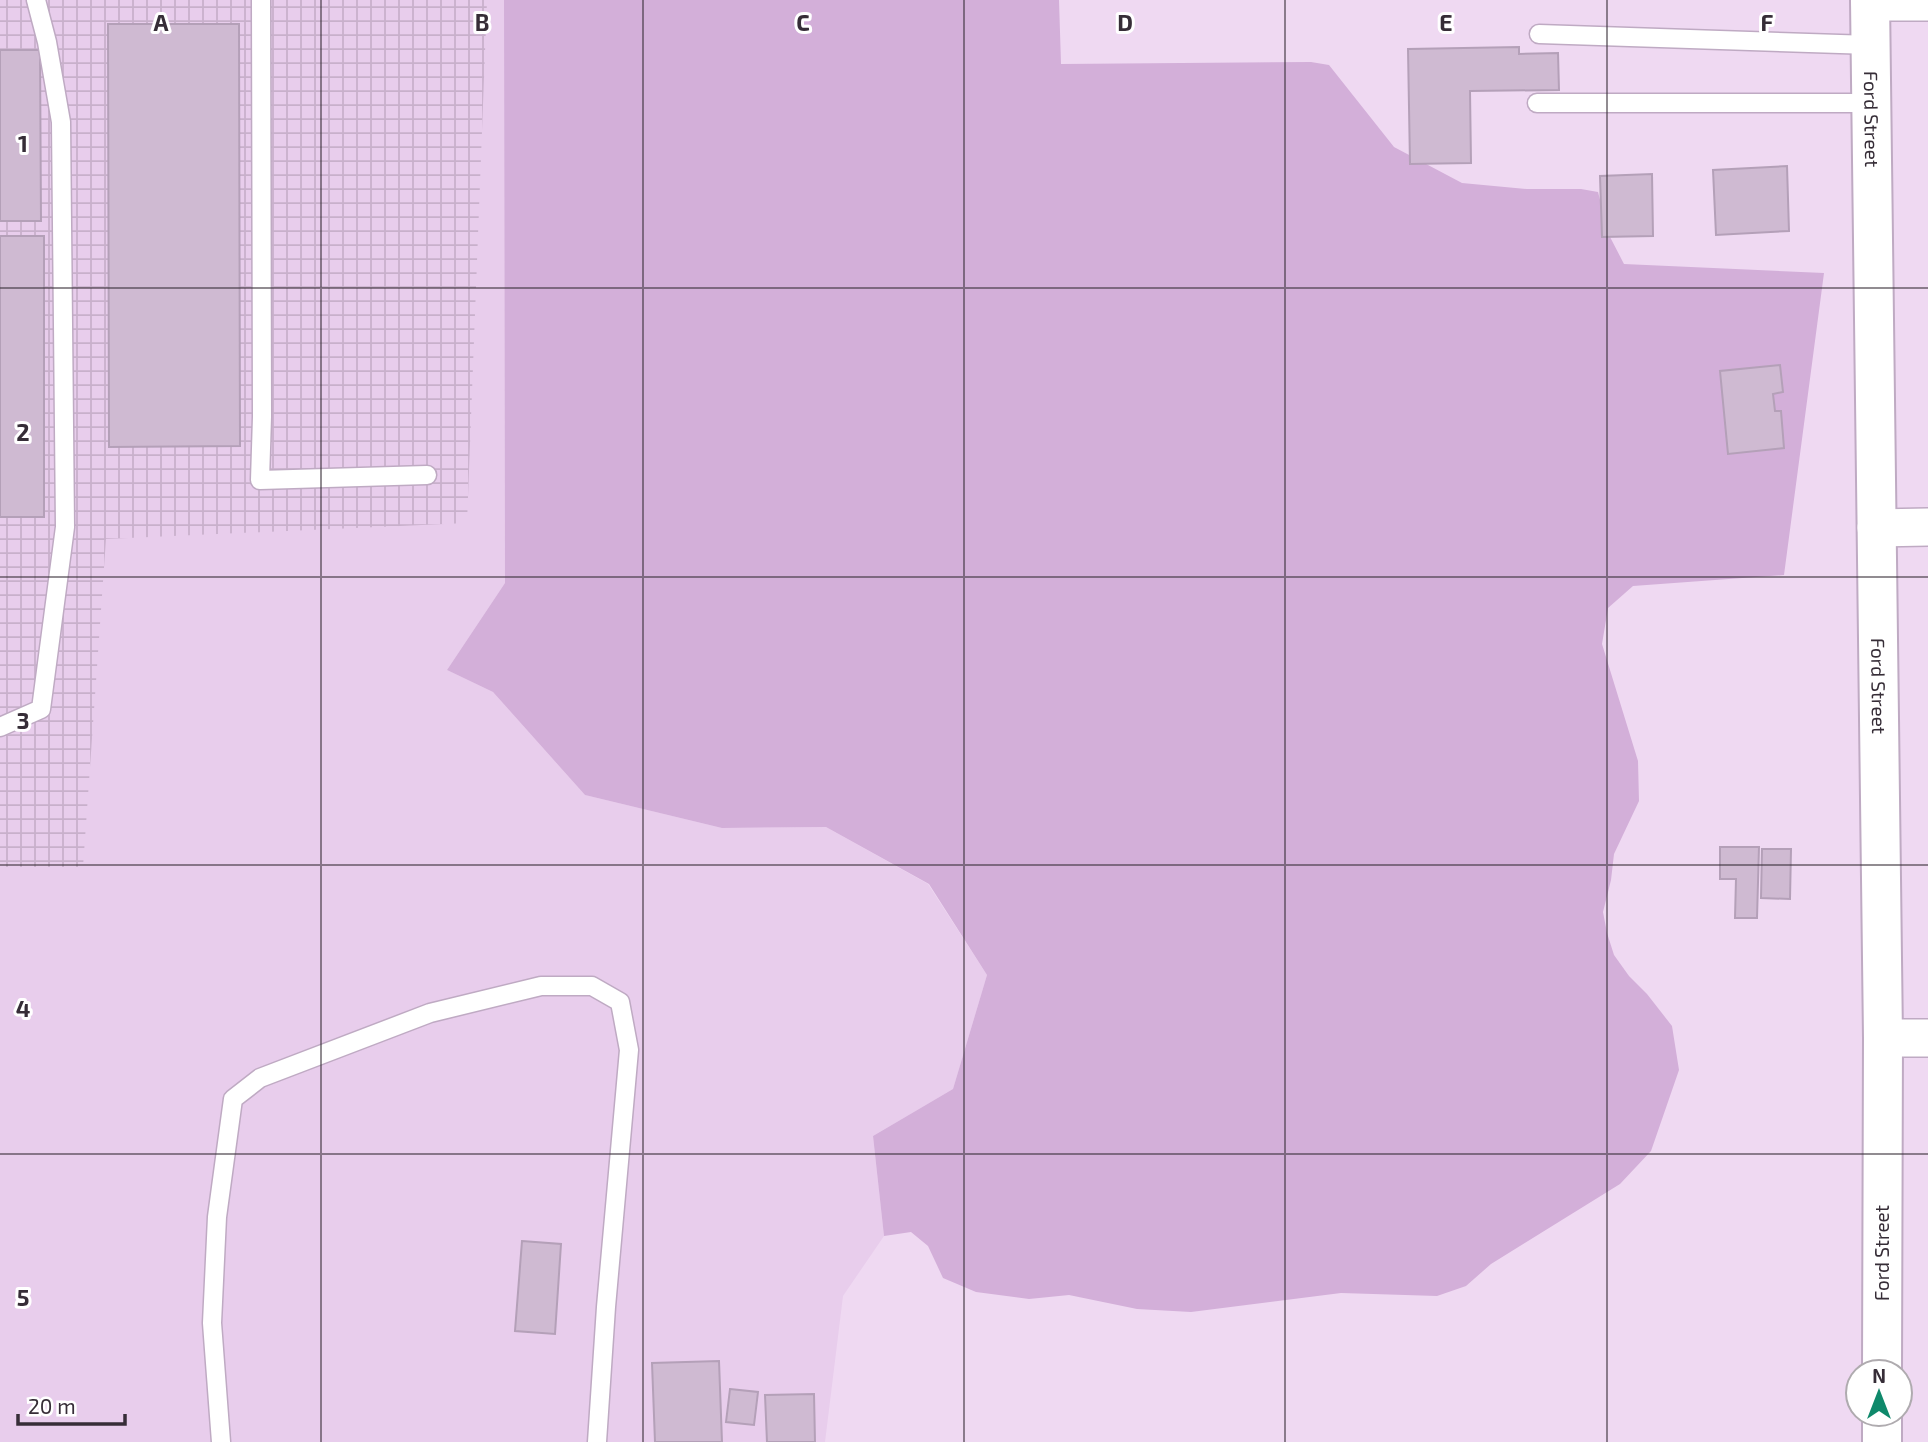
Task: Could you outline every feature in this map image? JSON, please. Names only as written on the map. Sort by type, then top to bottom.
[{"type":"street","points":[[1870,1],[1928,2]]},
{"type":"street","name":"Ford Street","points":[[1870,1],[1883,1038],[1882,1358]]},
{"type":"street","points":[[1876,528],[1928,527]]},
{"type":"street","points":[[1883,1038],[1928,1038]]},
{"type":"lane","points":[[0,727],[41,709],[65,527],[61,122],[37,0]]},
{"type":"lane","points":[[261,0],[260,480],[427,475]]},
{"type":"lane","points":[[1539,34],[1871,45]]},
{"type":"lane","points":[[1537,103],[1871,103]]},
{"type":"lane","points":[[221,1442],[212,1323],[217,1217],[233,1100],[260,1078],[430,1013],[541,986],[592,986],[620,1002],[629,1050],[597,1442]]},
{"type":"shaded area","points":[[0,0],[504,0],[505,583],[447,670],[493,692],[585,795],[722,828],[826,827],[928,884],[987,975],[953,1089],[873,1136],[884,1236],[843,1296],[825,1442],[0,1442]]},
{"type":"shaded area","points":[[0,0],[487,0],[467,523],[106,539],[83,867],[0,867]]},
{"type":"shaded area","points":[[504,0],[1059,0],[1061,64],[1311,62],[1329,65],[1394,147],[1462,183],[1598,192],[1609,235],[1624,264],[1824,273],[1784,575],[1633,586],[1608,608],[1602,644],[1638,761],[1639,801],[1614,854],[1603,912],[1614,955],[1672,1026],[1679,1070],[1651,1151],[1620,1184],[1491,1264],[1466,1286],[1437,1296],[1341,1293],[1191,1312],[1137,1309],[1069,1295],[1029,1299],[976,1292],[943,1278],[928,1246],[911,1232],[884,1236],[873,1136],[953,1089],[987,975],[929,884],[826,827],[722,828],[585,795],[493,692],[447,670],[505,583]]},
{"type":"building","points":[[108,24],[239,24],[240,446],[109,447]]},
{"type":"building","points":[[1519,47],[1519,54],[1558,53],[1559,90],[1470,91],[1471,163],[1410,164],[1408,49]]},
{"type":"building","points":[[0,50],[40,50],[41,221],[0,221]]},
{"type":"building","points":[[1787,166],[1789,231],[1716,235],[1713,170]]},
{"type":"building","points":[[1652,174],[1653,236],[1602,237],[1600,176]]},
{"type":"building","points":[[0,236],[44,236],[44,517],[0,517]]},
{"type":"building","points":[[1780,365],[1783,392],[1773,394],[1775,411],[1781,411],[1784,448],[1728,454],[1720,371]]},
{"type":"building","points":[[1720,847],[1759,847],[1757,918],[1735,918],[1736,879],[1720,879]]},
{"type":"building","points":[[1762,849],[1791,849],[1790,899],[1761,898]]},
{"type":"building","points":[[522,1241],[561,1244],[555,1334],[515,1331]]},
{"type":"building","points":[[719,1361],[722,1442],[655,1442],[652,1363]]},
{"type":"building","points":[[730,1389],[758,1392],[754,1425],[726,1422]]},
{"type":"building","points":[[814,1394],[815,1442],[767,1442],[765,1395]]}]
